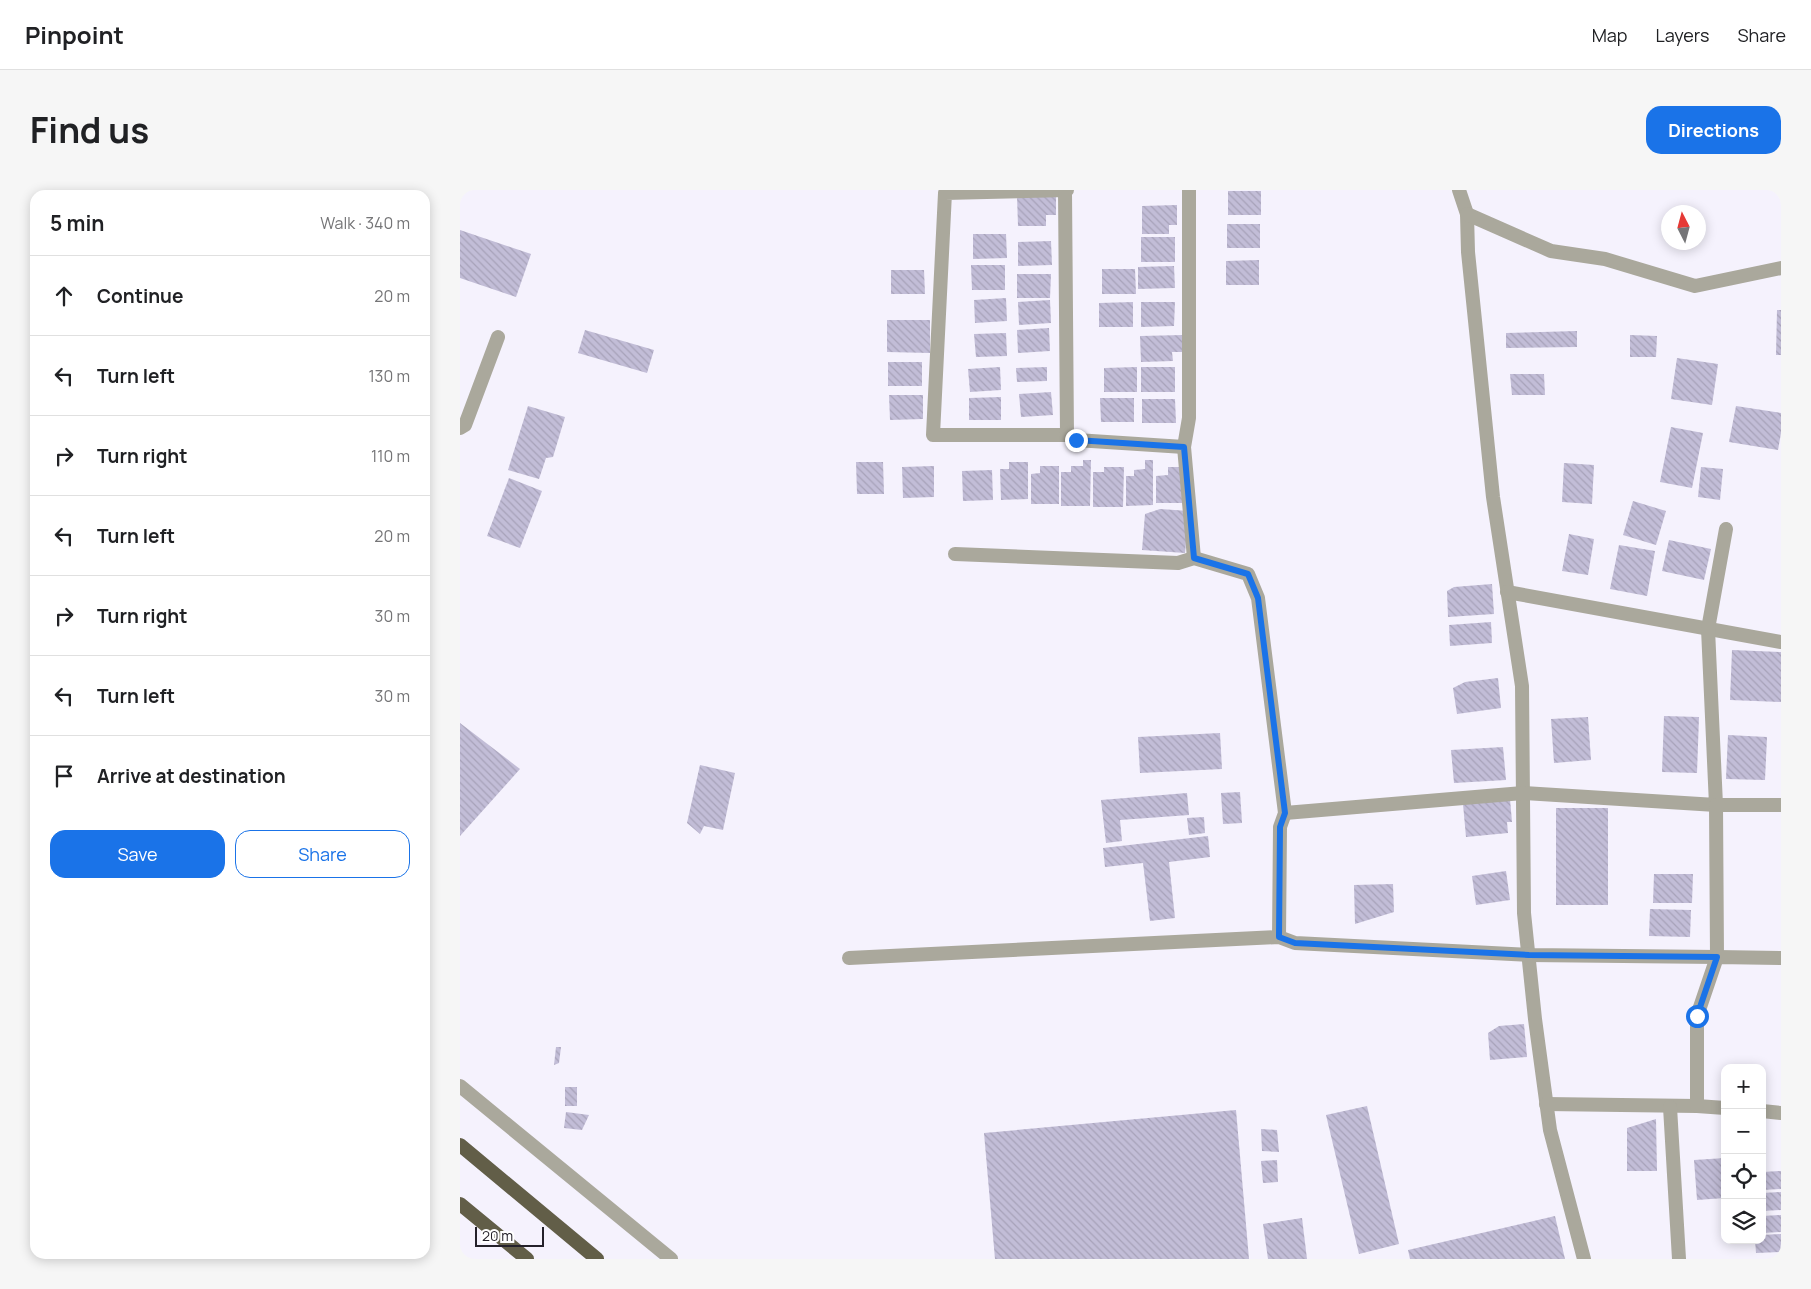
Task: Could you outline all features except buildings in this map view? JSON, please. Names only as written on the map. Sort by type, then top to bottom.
[{"type":"highway","points":[[460,1145],[597,1259]]},
{"type":"highway","points":[[460,1204],[527,1259]]},
{"type":"street","points":[[1067,436],[1066,190],[945,193],[933,435],[1067,436],[1076,440],[1184,447]]},
{"type":"street","points":[[1189,190],[1189,418],[1184,447],[1194,558]]},
{"type":"street","points":[[1459,190],[1467,214],[1468,252],[1493,497],[1522,686],[1524,913],[1546,1104],[1550,1130],[1584,1259]]},
{"type":"street","points":[[1467,214],[1551,251],[1605,259],[1695,286],[1781,268]]},
{"type":"street","points":[[460,428],[465,425],[498,337]]},
{"type":"street","points":[[1697,1106],[1697,1016],[1717,957],[1716,805],[1708,629],[1726,529]]},
{"type":"street","points":[[955,554],[1178,563],[1194,558],[1248,574],[1258,598],[1285,813],[1280,827],[1279,937]]},
{"type":"street","points":[[1507,592],[1781,642]]},
{"type":"street","points":[[1285,813],[1523,793],[1716,805],[1781,805]]},
{"type":"street","points":[[849,958],[1279,937],[1295,943],[1529,955],[1781,958]]},
{"type":"street","points":[[460,1086],[671,1259]]},
{"type":"street","points":[[1546,1104],[1721,1108]]},
{"type":"street","points":[[1670,1107],[1679,1259]]},
{"type":"street","points":[[1766,1111],[1781,1113]]},
{"type":"route","points":[[1076,440],[1184,447],[1194,558],[1248,574],[1258,598],[1285,813],[1280,827],[1279,937],[1295,943],[1529,955],[1717,957],[1697,1016]]}]
